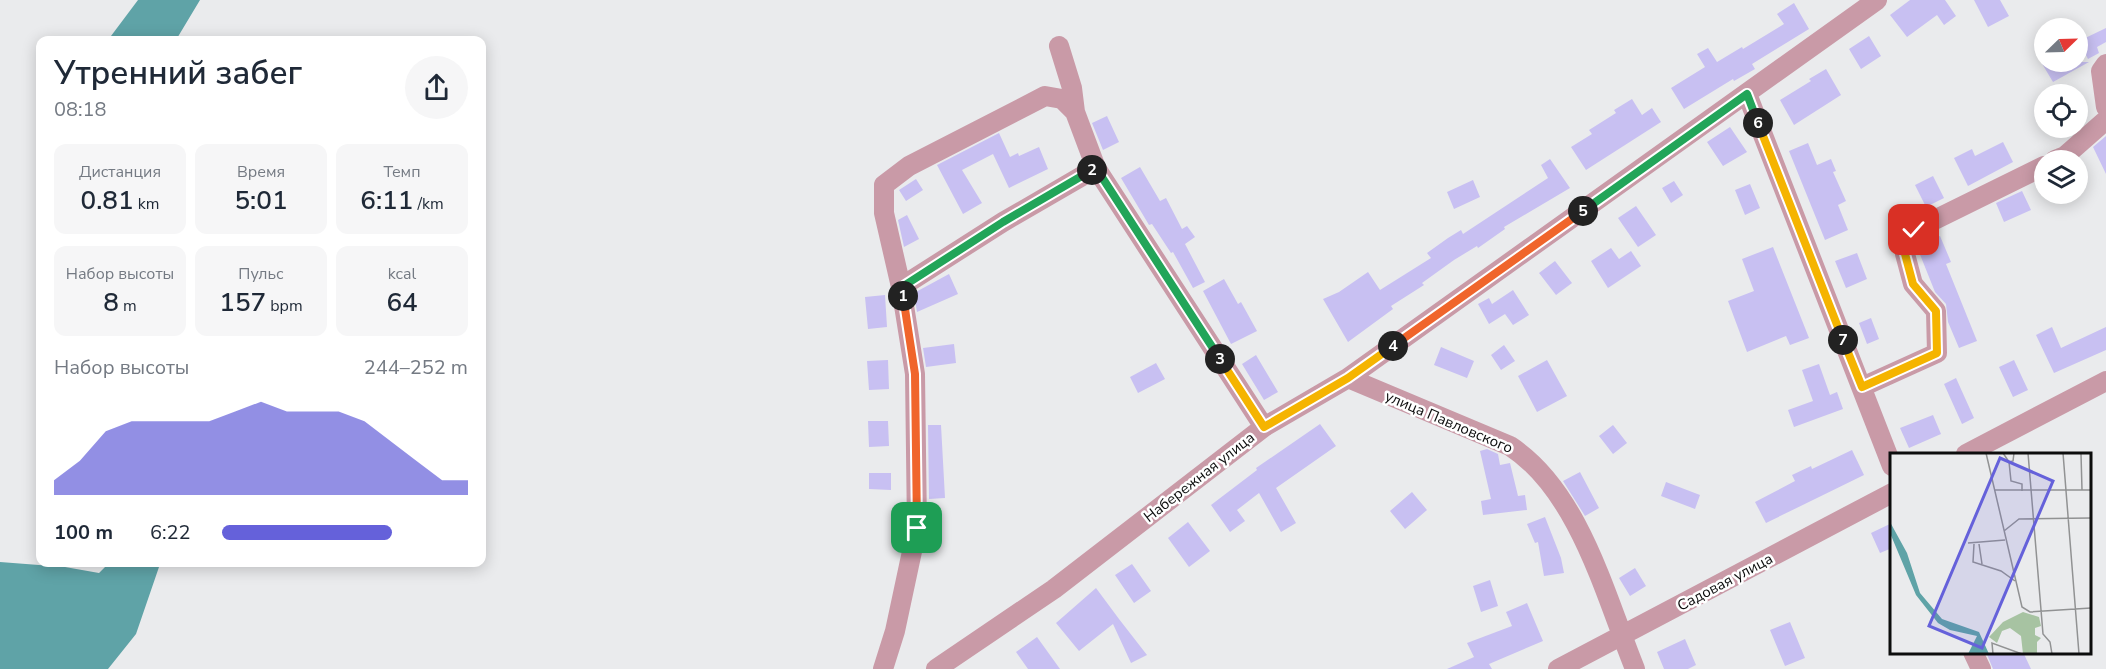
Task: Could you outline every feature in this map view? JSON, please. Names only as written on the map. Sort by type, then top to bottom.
[{"type":"street","name":"Набережная улица","points":[[936,669],[1054,589],[1264,427],[1348,378],[1877,0]]},
{"type":"street","points":[[1059,46],[1072,88],[1076,112],[1096,168],[1264,427]]},
{"type":"street","points":[[2106,64],[2101,71],[2106,107]]},
{"type":"street","points":[[1747,94],[1890,461]]},
{"type":"street","points":[[883,669],[895,631],[917,528],[915,374],[902,287],[884,213],[884,184],[909,165],[1045,96],[1062,99],[1076,112]]},
{"type":"street","points":[[2072,150],[2106,120]]},
{"type":"street","points":[[902,287],[1003,222],[1096,168]]},
{"type":"street","points":[[1862,387],[1937,353],[1936,311],[1913,284],[1905,254],[1914,230],[2034,171]]},
{"type":"street","name":"улица Павловского","points":[[1348,378],[1510,446],[1528,458],[1547,477],[1588,550],[1635,669]]},
{"type":"street","points":[[1968,453],[2106,381]]},
{"type":"street","name":"Садовая улица","points":[[1558,669],[1890,494]]},
{"type":"street","points":[[1974,654],[1981,669]]},
{"type":"water","points":[[138,0],[200,0],[178,36],[111,36]]},
{"type":"water","points":[[0,562],[36,565],[36,567],[65,567],[99,573],[105,567],[159,567],[136,634],[108,669],[0,669]]},
{"type":"building","points":[[1910,0],[1945,0],[1956,16],[1944,25],[1937,15],[1907,37],[1890,15]]},
{"type":"building","points":[[1974,0],[2000,0],[2009,16],[1988,27]]},
{"type":"building","points":[[1794,3],[1809,29],[1752,64],[1755,69],[1734,81],[1733,79],[1684,109],[1671,88],[1705,67],[1697,54],[1708,48],[1717,62],[1742,47],[1743,49],[1784,24],[1777,14]]},
{"type":"building","points":[[2106,28],[2106,42],[2097,47],[2099,53],[2088,59],[2088,37]]},
{"type":"building","points":[[1869,36],[1881,56],[1861,69],[1849,49]]},
{"type":"building","points":[[1826,69],[1841,95],[1794,125],[1780,100]]},
{"type":"building","points":[[2047,72],[2071,72],[2053,82]]},
{"type":"building","points":[[1632,99],[1642,115],[1652,108],[1661,122],[1586,170],[1571,147],[1592,134],[1589,130],[1616,113],[1614,110]]},
{"type":"building","points":[[1107,116],[1119,142],[1103,150],[1092,123]]},
{"type":"building","points":[[1730,127],[1747,152],[1723,166],[1707,142]]},
{"type":"building","points":[[999,133],[1010,157],[1018,153],[1019,156],[1039,147],[1048,169],[1009,188],[993,154],[962,170],[982,203],[963,214],[937,165]]},
{"type":"building","points":[[2106,136],[2106,174],[2093,147]]},
{"type":"building","points":[[2003,142],[2013,162],[1968,186],[1954,158],[1972,149],[1975,156]]},
{"type":"building","points":[[1808,143],[1817,165],[1831,159],[1836,171],[1833,172],[1846,201],[1838,205],[1848,230],[1825,240],[1789,151]]},
{"type":"building","points":[[1550,159],[1570,188],[1504,227],[1505,229],[1478,248],[1477,246],[1454,260],[1422,283],[1424,285],[1391,306],[1393,309],[1348,342],[1323,299],[1339,292],[1368,272],[1380,290],[1431,258],[1427,253],[1448,238],[1461,230],[1463,234],[1548,178],[1541,165]]},
{"type":"building","points":[[1140,167],[1160,201],[1166,198],[1182,229],[1187,226],[1195,237],[1185,244],[1205,282],[1193,288],[1173,252],[1171,253],[1152,224],[1149,225],[1121,178]]},
{"type":"building","points":[[1933,176],[1944,198],[1926,207],[1915,185]]},
{"type":"building","points":[[916,179],[923,190],[906,201],[899,190]]},
{"type":"building","points":[[1473,180],[1480,197],[1454,209],[1447,192]]},
{"type":"building","points":[[1674,181],[1683,195],[1671,203],[1662,188]]},
{"type":"building","points":[[1750,184],[1760,208],[1745,215],[1735,190]]},
{"type":"building","points":[[2022,191],[2031,210],[2004,222],[1996,203]]},
{"type":"building","points":[[1636,206],[1656,235],[1638,247],[1618,218]]},
{"type":"building","points":[[907,215],[919,239],[904,247],[898,220]]},
{"type":"building","points":[[1940,236],[1951,262],[1946,264],[1977,341],[1959,348],[1948,322],[1946,304],[1935,292],[1919,252],[1921,244]]},
{"type":"building","points":[[1773,247],[1809,338],[1790,345],[1786,336],[1747,352],[1728,301],[1754,291],[1742,259]]},
{"type":"building","points":[[1611,248],[1619,259],[1631,251],[1641,266],[1608,288],[1591,261]]},
{"type":"building","points":[[1857,253],[1867,279],[1846,288],[1835,261]]},
{"type":"building","points":[[1555,261],[1572,283],[1556,295],[1539,273]]},
{"type":"building","points":[[949,274],[958,294],[917,312],[914,293]]},
{"type":"building","points":[[1224,279],[1238,304],[1241,302],[1257,331],[1231,344],[1203,291]]},
{"type":"building","points":[[1513,290],[1529,315],[1513,325],[1505,314],[1489,324],[1478,304],[1489,298],[1492,304]]},
{"type":"building","points":[[885,295],[887,327],[868,329],[865,297]]},
{"type":"building","points":[[1871,318],[1879,339],[1867,344],[1859,323]]},
{"type":"building","points":[[2052,327],[2061,348],[2106,327],[2106,350],[2054,373],[2036,335]]},
{"type":"building","points":[[954,344],[956,363],[926,367],[923,348]]},
{"type":"building","points":[[1504,345],[1515,361],[1501,370],[1491,355]]},
{"type":"building","points":[[1441,347],[1474,361],[1467,378],[1434,365]]},
{"type":"building","points":[[1256,355],[1278,392],[1264,400],[1242,364]]},
{"type":"building","points":[[888,360],[889,389],[869,390],[867,361]]},
{"type":"building","points":[[1547,360],[1567,396],[1537,412],[1518,376]]},
{"type":"building","points":[[2014,360],[2028,390],[2013,397],[1999,367]]},
{"type":"building","points":[[1156,363],[1165,379],[1138,393],[1130,377]]},
{"type":"building","points":[[1819,364],[1830,395],[1837,392],[1843,409],[1794,427],[1788,410],[1813,401],[1802,370]]},
{"type":"building","points":[[1956,378],[1974,418],[1962,424],[1944,384]]},
{"type":"building","points":[[1933,415],[1941,434],[1909,448],[1900,428]]},
{"type":"building","points":[[868,421],[888,421],[889,446],[869,447]]},
{"type":"building","points":[[1320,424],[1336,446],[1276,488],[1296,523],[1281,532],[1259,493],[1237,510],[1245,521],[1230,532],[1211,505],[1257,470],[1256,468]]},
{"type":"building","points":[[928,425],[941,425],[945,498],[929,499]]},
{"type":"building","points":[[1613,425],[1627,443],[1613,454],[1599,436]]},
{"type":"building","points":[[1487,449],[1498,454],[1500,465],[1510,463],[1518,496],[1525,495],[1527,510],[1483,515],[1481,501],[1491,499],[1480,451]]},
{"type":"building","points":[[1852,450],[1864,475],[1766,523],[1755,502],[1795,481],[1792,475],[1811,466],[1812,469]]},
{"type":"building","points":[[1580,472],[1599,508],[1585,516],[1563,481]]},
{"type":"building","points":[[869,473],[891,473],[891,490],[869,489]]},
{"type":"building","points":[[1666,482],[1700,495],[1695,509],[1661,496]]},
{"type":"building","points":[[1412,492],[1427,510],[1405,529],[1390,511]]},
{"type":"building","points":[[1545,517],[1561,558],[1564,573],[1544,576],[1538,542],[1535,543],[1527,524]]},
{"type":"building","points":[[1188,522],[1210,551],[1189,567],[1168,538]]},
{"type":"building","points":[[1890,524],[1890,549],[1880,553],[1871,533]]},
{"type":"building","points":[[1132,564],[1151,591],[1134,603],[1115,575]]},
{"type":"building","points":[[1635,568],[1646,586],[1630,596],[1619,578]]},
{"type":"building","points":[[1490,580],[1498,606],[1481,612],[1473,586]]},
{"type":"building","points":[[1096,588],[1147,655],[1131,663],[1113,624],[1079,651],[1056,623]]},
{"type":"building","points":[[1527,603],[1543,641],[1489,664],[1492,669],[1447,669],[1474,657],[1467,643],[1512,626],[1506,612]]},
{"type":"building","points":[[1790,622],[1805,658],[1785,666],[1770,630]]},
{"type":"building","points":[[1037,637],[1060,669],[1028,669],[1016,652]]},
{"type":"building","points":[[1685,639],[1696,665],[1688,669],[1664,669],[1657,652]]},
{"type":"building","points":[[1987,654],[2024,654],[2031,669],[1993,669]]},
{"type":"route","points":[[917,528],[915,374],[902,287],[1003,222],[1096,168],[1264,427],[1348,378],[1747,94],[1862,387],[1937,353],[1936,311],[1913,284],[1905,254],[1914,230]]}]
